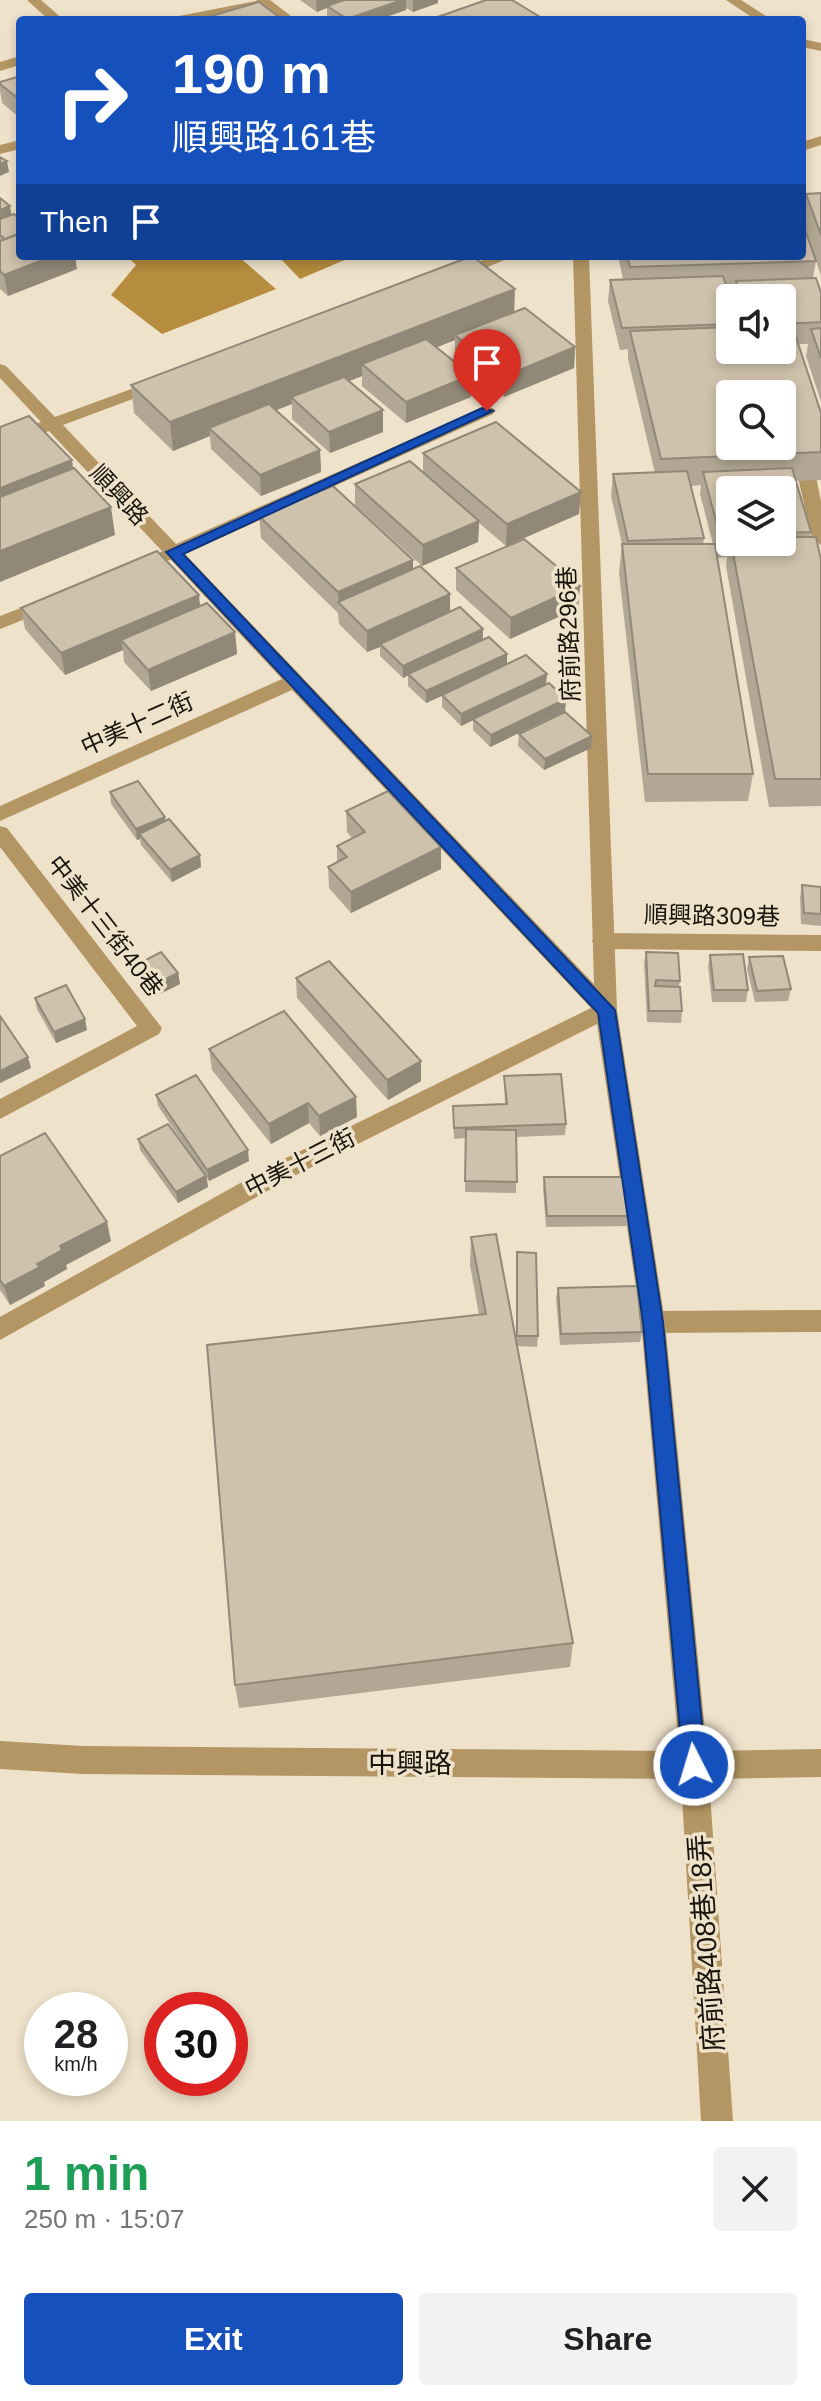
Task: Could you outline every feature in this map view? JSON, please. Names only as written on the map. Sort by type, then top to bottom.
[{"type":"street","points":[[33,0],[52,16]]},
{"type":"street","points":[[732,0],[758,16]]},
{"type":"street","points":[[198,16],[264,2],[283,16]]},
{"type":"street","points":[[447,278],[495,260]]},
{"type":"street","name":"府前路296巷","points":[[581,260],[606,1010]]},
{"type":"street","name":"順興路","points":[[0,369],[606,1010]]},
{"type":"street","points":[[0,443],[169,380]]},
{"type":"street","points":[[145,564],[487,411]]},
{"type":"street","points":[[807,477],[821,539]]},
{"type":"street","points":[[0,623],[58,599]]},
{"type":"street","name":"中美十二街","points":[[0,814],[295,681]]},
{"type":"street","name":"中美十三街40巷","points":[[0,833],[151,1028],[0,1110]]},
{"type":"street","name":"順興路309巷","points":[[602,941],[821,943]]},
{"type":"street","points":[[606,1010],[653,1322],[694,1765]]},
{"type":"street","name":"中美十三街","points":[[0,1329],[288,1168],[606,1010]]},
{"type":"street","points":[[653,1322],[821,1321]]},
{"type":"street","name":"中興路","points":[[0,1755],[83,1760],[694,1765],[821,1763]]},
{"type":"street","name":"府前路408巷18弄","points":[[694,1765],[717,2121]]},
{"type":"shaded area","points":[[131,260],[243,260],[276,289],[162,334],[111,295],[136,265]]},
{"type":"shaded area","points":[[282,260],[345,260],[300,279]]},
{"type":"building","points":[[344,0],[402,0],[356,16],[342,16],[327,6]]},
{"type":"building","points":[[486,0],[512,0],[538,16],[440,16]]},
{"type":"building","points":[[259,2],[278,16],[211,16]]},
{"type":"building","points":[[16,77],[16,97],[0,84]]},
{"type":"building","points":[[821,193],[821,235],[806,194]]},
{"type":"building","points":[[0,198],[10,206],[0,210]]},
{"type":"building","points":[[16,216],[16,235],[5,239],[0,235],[0,219]]},
{"type":"building","points":[[806,232],[816,261],[630,267],[628,260],[806,260]]},
{"type":"building","points":[[16,235],[16,260],[43,260],[4,275],[0,271],[0,241]]},
{"type":"building","points":[[461,260],[477,260],[515,289],[170,422],[131,385]]},
{"type":"building","points":[[723,276],[725,284],[716,284],[716,325],[622,328],[610,280]]},
{"type":"building","points":[[816,278],[821,293],[821,322],[796,323],[796,284],[737,284],[736,281]]},
{"type":"building","points":[[525,308],[575,347],[505,376],[455,335]]},
{"type":"building","points":[[716,328],[716,364],[796,364],[796,337],[821,413],[821,452],[796,453],[796,380],[716,380],[716,457],[661,459],[630,331]]},
{"type":"building","points":[[821,328],[821,358],[811,329]]},
{"type":"building","points":[[426,339],[471,375],[406,402],[362,364]]},
{"type":"building","points":[[344,377],[383,410],[329,432],[291,397]]},
{"type":"building","points":[[269,404],[320,450],[260,475],[209,428]]},
{"type":"building","points":[[29,416],[72,460],[0,488],[0,427]]},
{"type":"building","points":[[496,422],[581,492],[507,524],[423,453]]},
{"type":"building","points":[[410,461],[479,521],[423,545],[355,484]]},
{"type":"building","points":[[74,468],[111,507],[0,551],[0,497]]},
{"type":"building","points":[[792,468],[794,476],[716,476],[716,521],[703,472]]},
{"type":"building","points":[[687,471],[704,538],[628,541],[613,474]]},
{"type":"building","points":[[796,481],[811,532],[796,533]]},
{"type":"building","points":[[333,486],[413,560],[338,592],[259,516]]},
{"type":"building","points":[[796,537],[816,537],[821,560],[821,779],[775,779],[734,556],[796,556]]},
{"type":"building","points":[[524,539],[580,586],[511,618],[456,568]]},
{"type":"building","points":[[622,544],[715,544],[753,774],[648,774]]},
{"type":"building","points":[[157,551],[199,595],[61,653],[21,608]]},
{"type":"building","points":[[420,566],[450,594],[367,631],[338,602]]},
{"type":"building","points":[[207,603],[235,632],[148,670],[121,640]]},
{"type":"building","points":[[460,607],[483,629],[403,666],[380,644]]},
{"type":"building","points":[[489,637],[507,654],[426,691],[408,674]]},
{"type":"building","points":[[526,655],[547,674],[461,714],[442,695]]},
{"type":"building","points":[[549,683],[566,699],[491,735],[473,719]]},
{"type":"building","points":[[565,712],[592,736],[545,759],[519,734]]},
{"type":"building","points":[[138,781],[165,817],[136,829],[110,792]]},
{"type":"building","points":[[388,791],[441,847],[351,892],[328,867],[347,857],[337,846],[365,832],[346,811]]},
{"type":"building","points":[[169,819],[200,855],[170,870],[139,834]]},
{"type":"building","points":[[802,885],[821,887],[821,914],[804,913]]},
{"type":"building","points":[[161,952],[178,973],[152,986],[136,965]]},
{"type":"building","points":[[646,952],[678,953],[680,981],[656,980],[655,986],[680,987],[682,1011],[649,1011]]},
{"type":"building","points":[[743,954],[748,990],[714,990],[710,955]]},
{"type":"building","points":[[783,956],[791,989],[757,991],[749,957]]},
{"type":"building","points":[[329,961],[421,1061],[387,1080],[296,978]]},
{"type":"building","points":[[66,985],[85,1019],[54,1032],[35,998]]},
{"type":"building","points":[[284,1011],[356,1097],[319,1116],[308,1103],[269,1124],[209,1049]]},
{"type":"building","points":[[0,1016],[28,1057],[0,1071]]},
{"type":"building","points":[[561,1074],[566,1124],[454,1128],[453,1106],[507,1104],[504,1076]]},
{"type":"building","points":[[196,1075],[248,1150],[207,1170],[156,1095]]},
{"type":"building","points":[[168,1124],[206,1176],[176,1192],[138,1139]]},
{"type":"building","points":[[466,1129],[516,1130],[517,1182],[465,1181]]},
{"type":"building","points":[[45,1133],[107,1222],[60,1246],[62,1250],[37,1264],[40,1267],[4,1286],[0,1280],[0,1156]]},
{"type":"building","points":[[544,1177],[631,1177],[635,1216],[547,1216]]},
{"type":"building","points":[[496,1234],[573,1643],[235,1685],[207,1345],[486,1314],[471,1237]]},
{"type":"building","points":[[517,1252],[536,1253],[538,1336],[517,1336]]},
{"type":"building","points":[[637,1286],[642,1332],[561,1334],[558,1288]]},
{"type":"route","points":[[487,411],[174,552],[606,1010],[653,1322],[694,1765]]}]
